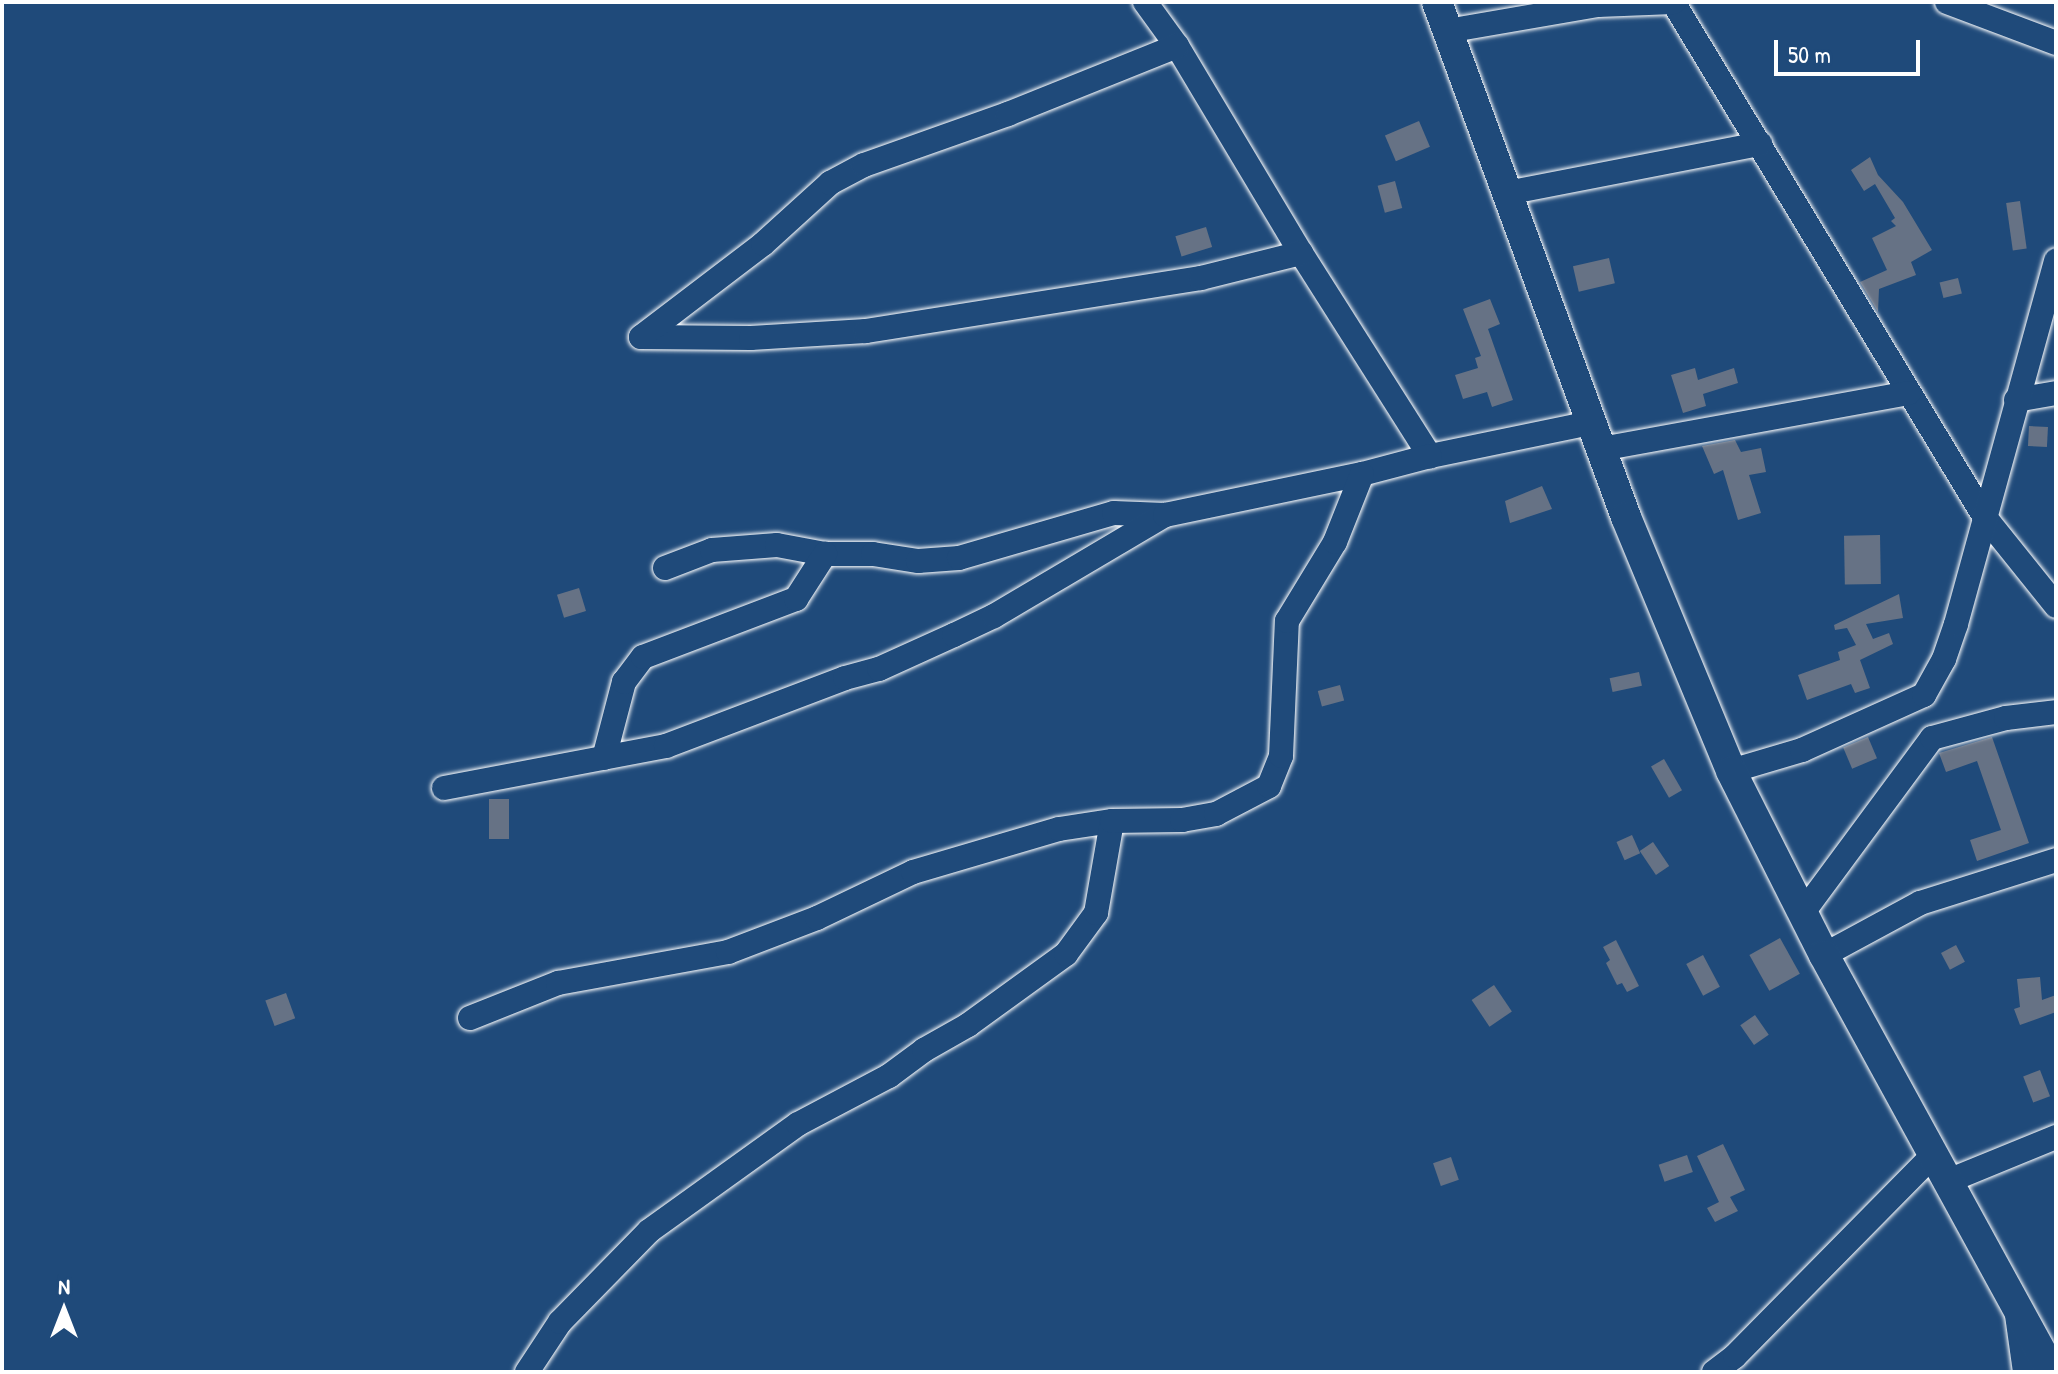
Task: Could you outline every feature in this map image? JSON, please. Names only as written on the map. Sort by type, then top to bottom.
[{"type":"main road","points":[[1437,2],[1596,436],[1731,771],[1824,955],[2017,1313],[2052,1372]]},
{"type":"street","points":[[1145,2],[1177,46],[1301,253],[1430,456]]},
{"type":"street","points":[[1447,31],[1598,5],[1674,2],[1984,516],[2056,606]]},
{"type":"street","points":[[1947,2],[2056,43]]},
{"type":"street","points":[[1177,46],[1008,114],[864,165],[830,183],[763,244],[641,337],[751,338],[810,331],[866,331],[1187,280],[1301,253]]},
{"type":"street","points":[[1507,193],[1760,144]]},
{"type":"street","points":[[1731,771],[1802,750],[1924,695],[1944,659],[1956,624],[2056,261]]},
{"type":"street","points":[[665,568],[712,550],[777,545],[825,554],[873,554],[918,561],[959,558],[1114,513],[1165,515],[1362,474],[1430,456],[1909,393]]},
{"type":"street","points":[[2016,400],[2056,393]]},
{"type":"street","points":[[470,1018],[558,983],[728,952],[817,918],[913,872],[1059,829],[1112,821],[1182,820],[1216,814],[1250,799],[1269,786],[1281,756],[1287,621],[1335,542],[1362,474]]},
{"type":"street","points":[[444,788],[666,746],[845,678],[879,669],[994,616],[1165,515]]},
{"type":"street","points":[[604,758],[624,682],[643,657],[796,599],[825,554]]},
{"type":"street","points":[[1924,695],[1932,738]]},
{"type":"street","points":[[1804,911],[1932,738],[2006,718],[2056,712]]},
{"type":"street","points":[[527,1372],[560,1322],[649,1231],[798,1124],[841,1098],[889,1076],[924,1050],[968,1025],[1066,954],[1096,913],[1112,821]]},
{"type":"street","points":[[1824,955],[1920,903],[2056,860]]},
{"type":"street","points":[[1948,1181],[2056,1137]]},
{"type":"street","points":[[1714,1372],[1735,1356],[1934,1154]]},
{"type":"street","points":[[2017,1313],[2025,1372]]},
{"type":"building","points":[[1419,121],[1430,147],[1396,161],[1385,135]]},
{"type":"building","points":[[1870,157],[1878,175],[1903,202],[1932,250],[1911,262],[1916,275],[1879,289],[1878,312],[1860,282],[1887,270],[1872,238],[1896,226],[1891,221],[1895,218],[1875,184],[1864,191],[1851,170]]},
{"type":"building","points":[[1395,181],[1402,208],[1385,213],[1378,186]]},
{"type":"building","points":[[2020,201],[2027,249],[2013,250],[2006,203]]},
{"type":"building","points":[[1206,227],[1212,247],[1182,256],[1175,236]]},
{"type":"building","points":[[1609,258],[1615,283],[1579,292],[1573,266]]},
{"type":"building","points":[[1958,278],[1962,294],[1943,298],[1940,283]]},
{"type":"building","points":[[1490,299],[1500,324],[1488,329],[1513,400],[1492,407],[1487,392],[1463,399],[1455,375],[1478,368],[1475,358],[1481,356],[1463,309]]},
{"type":"building","points":[[1695,368],[1698,380],[1734,368],[1738,383],[1703,394],[1706,406],[1683,413],[1671,375]]},
{"type":"building","points":[[2029,426],[2048,427],[2047,447],[2028,446]]},
{"type":"building","points":[[1735,440],[1741,452],[1761,448],[1766,472],[1749,475],[1761,513],[1738,520],[1723,470],[1714,474],[1702,446]]},
{"type":"building","points":[[1542,486],[1552,509],[1510,523],[1505,501]]},
{"type":"building","points":[[1880,535],[1881,584],[1845,585],[1844,536]]},
{"type":"building","points":[[579,588],[586,611],[564,618],[557,595]]},
{"type":"building","points":[[1899,594],[1903,618],[1866,624],[1873,639],[1889,633],[1893,644],[1860,660],[1870,688],[1855,693],[1851,684],[1807,700],[1798,675],[1840,660],[1838,652],[1856,645],[1847,628],[1835,630],[1834,625]]},
{"type":"building","points":[[1639,672],[1642,686],[1613,692],[1610,678]]},
{"type":"building","points":[[1340,685],[1344,700],[1322,706],[1318,691]]},
{"type":"building","points":[[1868,737],[1877,758],[1852,769],[1843,748]]},
{"type":"building","points":[[1992,737],[2029,843],[1977,861],[1970,840],[2001,830],[1977,761],[1946,772],[1939,753]]},
{"type":"building","points":[[1664,759],[1682,790],[1669,798],[1651,766]]},
{"type":"building","points":[[489,799],[509,799],[509,839],[489,839]]},
{"type":"building","points":[[1632,835],[1640,853],[1625,860],[1616,842]]},
{"type":"building","points":[[1653,842],[1669,866],[1656,875],[1640,851]]},
{"type":"building","points":[[1780,938],[1800,974],[1769,991],[1749,955]]},
{"type":"building","points":[[1616,940],[1639,986],[1627,992],[1622,983],[1617,985],[1606,963],[1610,960],[1603,947]]},
{"type":"building","points":[[1956,945],[1965,962],[1950,970],[1941,953]]},
{"type":"building","points":[[1703,955],[1720,987],[1703,996],[1686,964]]},
{"type":"building","points":[[2040,977],[2042,1000],[2056,995],[2056,1012],[2020,1025],[2014,1009],[2020,1007],[2017,979]]},
{"type":"building","points":[[1494,985],[1512,1012],[1490,1027],[1472,1000]]},
{"type":"building","points":[[286,993],[295,1018],[275,1026],[265,1001]]},
{"type":"building","points":[[1755,1015],[1769,1035],[1754,1045],[1740,1025]]},
{"type":"building","points":[[2040,1070],[2050,1096],[2033,1103],[2023,1076]]},
{"type":"building","points":[[1723,1144],[1745,1190],[1730,1197],[1738,1211],[1715,1222],[1707,1208],[1719,1202],[1697,1156]]},
{"type":"building","points":[[1687,1155],[1693,1172],[1664,1182],[1659,1165]]},
{"type":"building","points":[[1451,1157],[1459,1180],[1441,1186],[1433,1163]]}]
